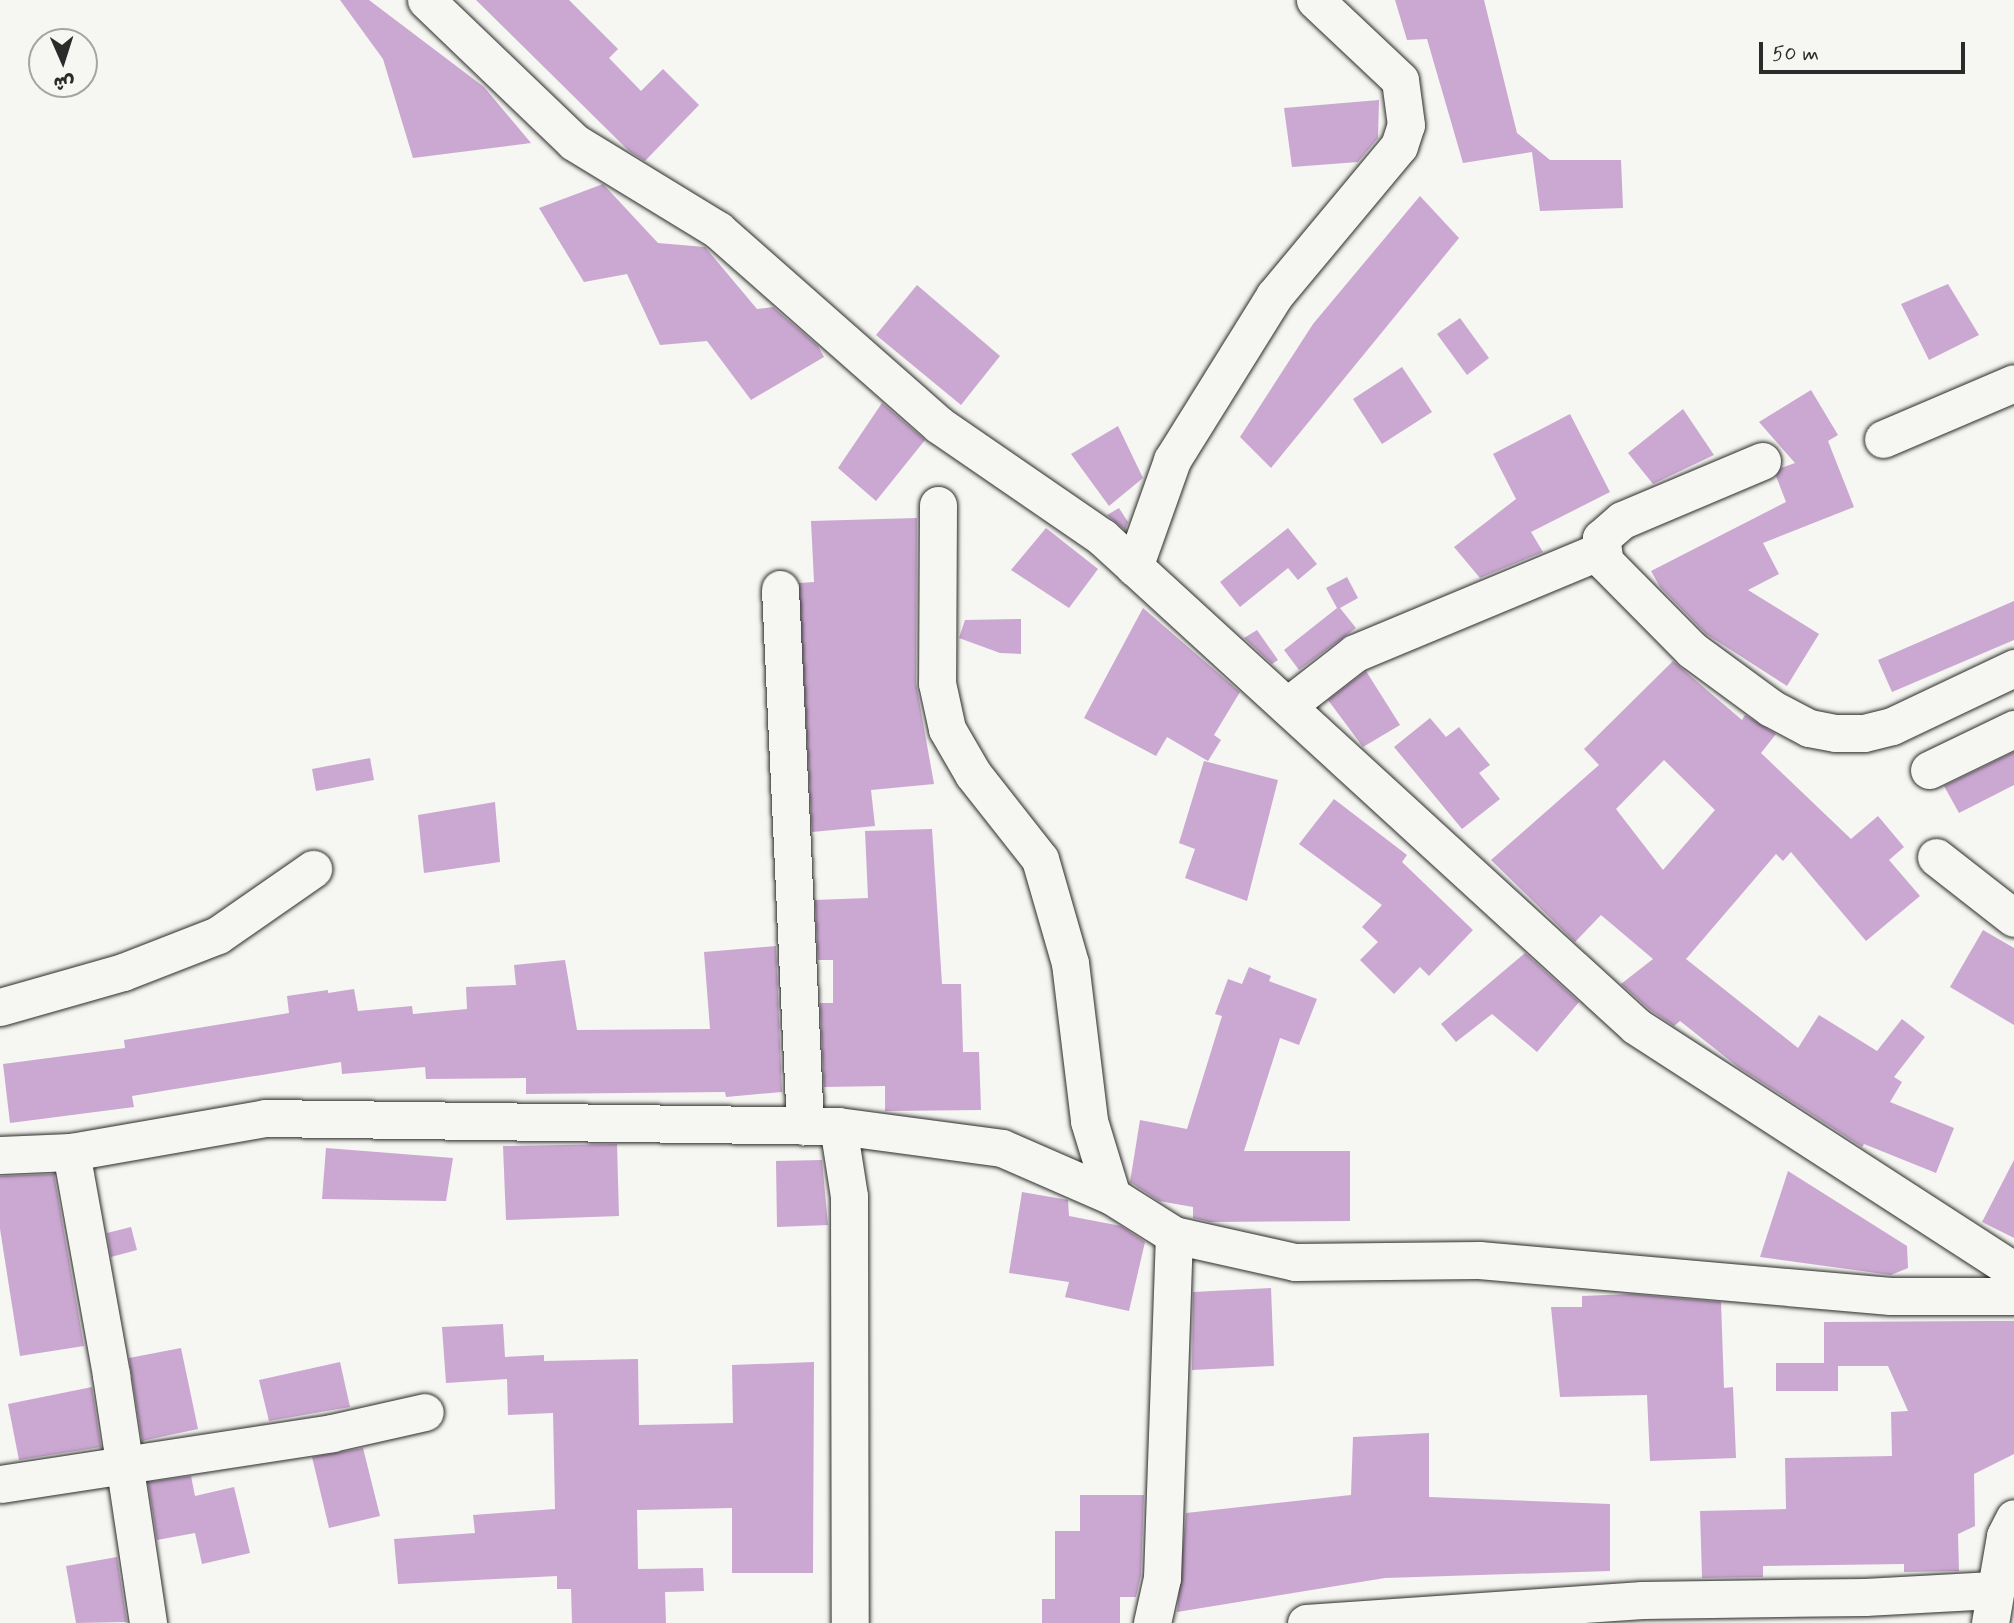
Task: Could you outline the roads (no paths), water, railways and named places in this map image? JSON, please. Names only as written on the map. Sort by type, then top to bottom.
[{"type":"street","points":[[426,0],[574,142],[718,230],[939,425],[1102,537],[1636,1026],[2014,1271]]},
{"type":"street","points":[[1135,566],[1172,460],[1274,296],[1399,146],[1406,125],[1400,80],[1315,0]]},
{"type":"street","points":[[1883,439],[2014,383]]},
{"type":"street","points":[[1762,461],[1615,524],[1601,538],[1605,562],[1692,650],[1771,708],[1810,727],[1864,733],[1892,726],[2014,668]]},
{"type":"street","points":[[938,505],[937,683],[947,729],[973,774],[1040,859],[1070,963],[1089,1121],[1112,1196]]},
{"type":"street","points":[[1287,706],[1355,653],[1602,550]]},
{"type":"street","points":[[780,589],[821,1126],[849,1196],[850,1623]]},
{"type":"street","points":[[1929,770],[2014,729]]},
{"type":"street","points":[[1936,857],[2014,918]]},
{"type":"street","points":[[0,1007],[123,972],[218,935],[313,869]]},
{"type":"street","points":[[3,1146],[71,1152],[265,1118],[821,1126],[1002,1148],[1112,1196],[1174,1235],[1295,1262],[1479,1260],[1890,1296],[2014,1296]]},
{"type":"street","points":[[71,1152],[148,1623]]},
{"type":"street","points":[[1152,1623],[1162,1578],[1174,1235]]},
{"type":"street","points":[[0,1484],[332,1433],[425,1412]]},
{"type":"street","points":[[1306,1623],[1642,1600],[1865,1597],[1992,1606],[2005,1536],[2014,1518]]}]
